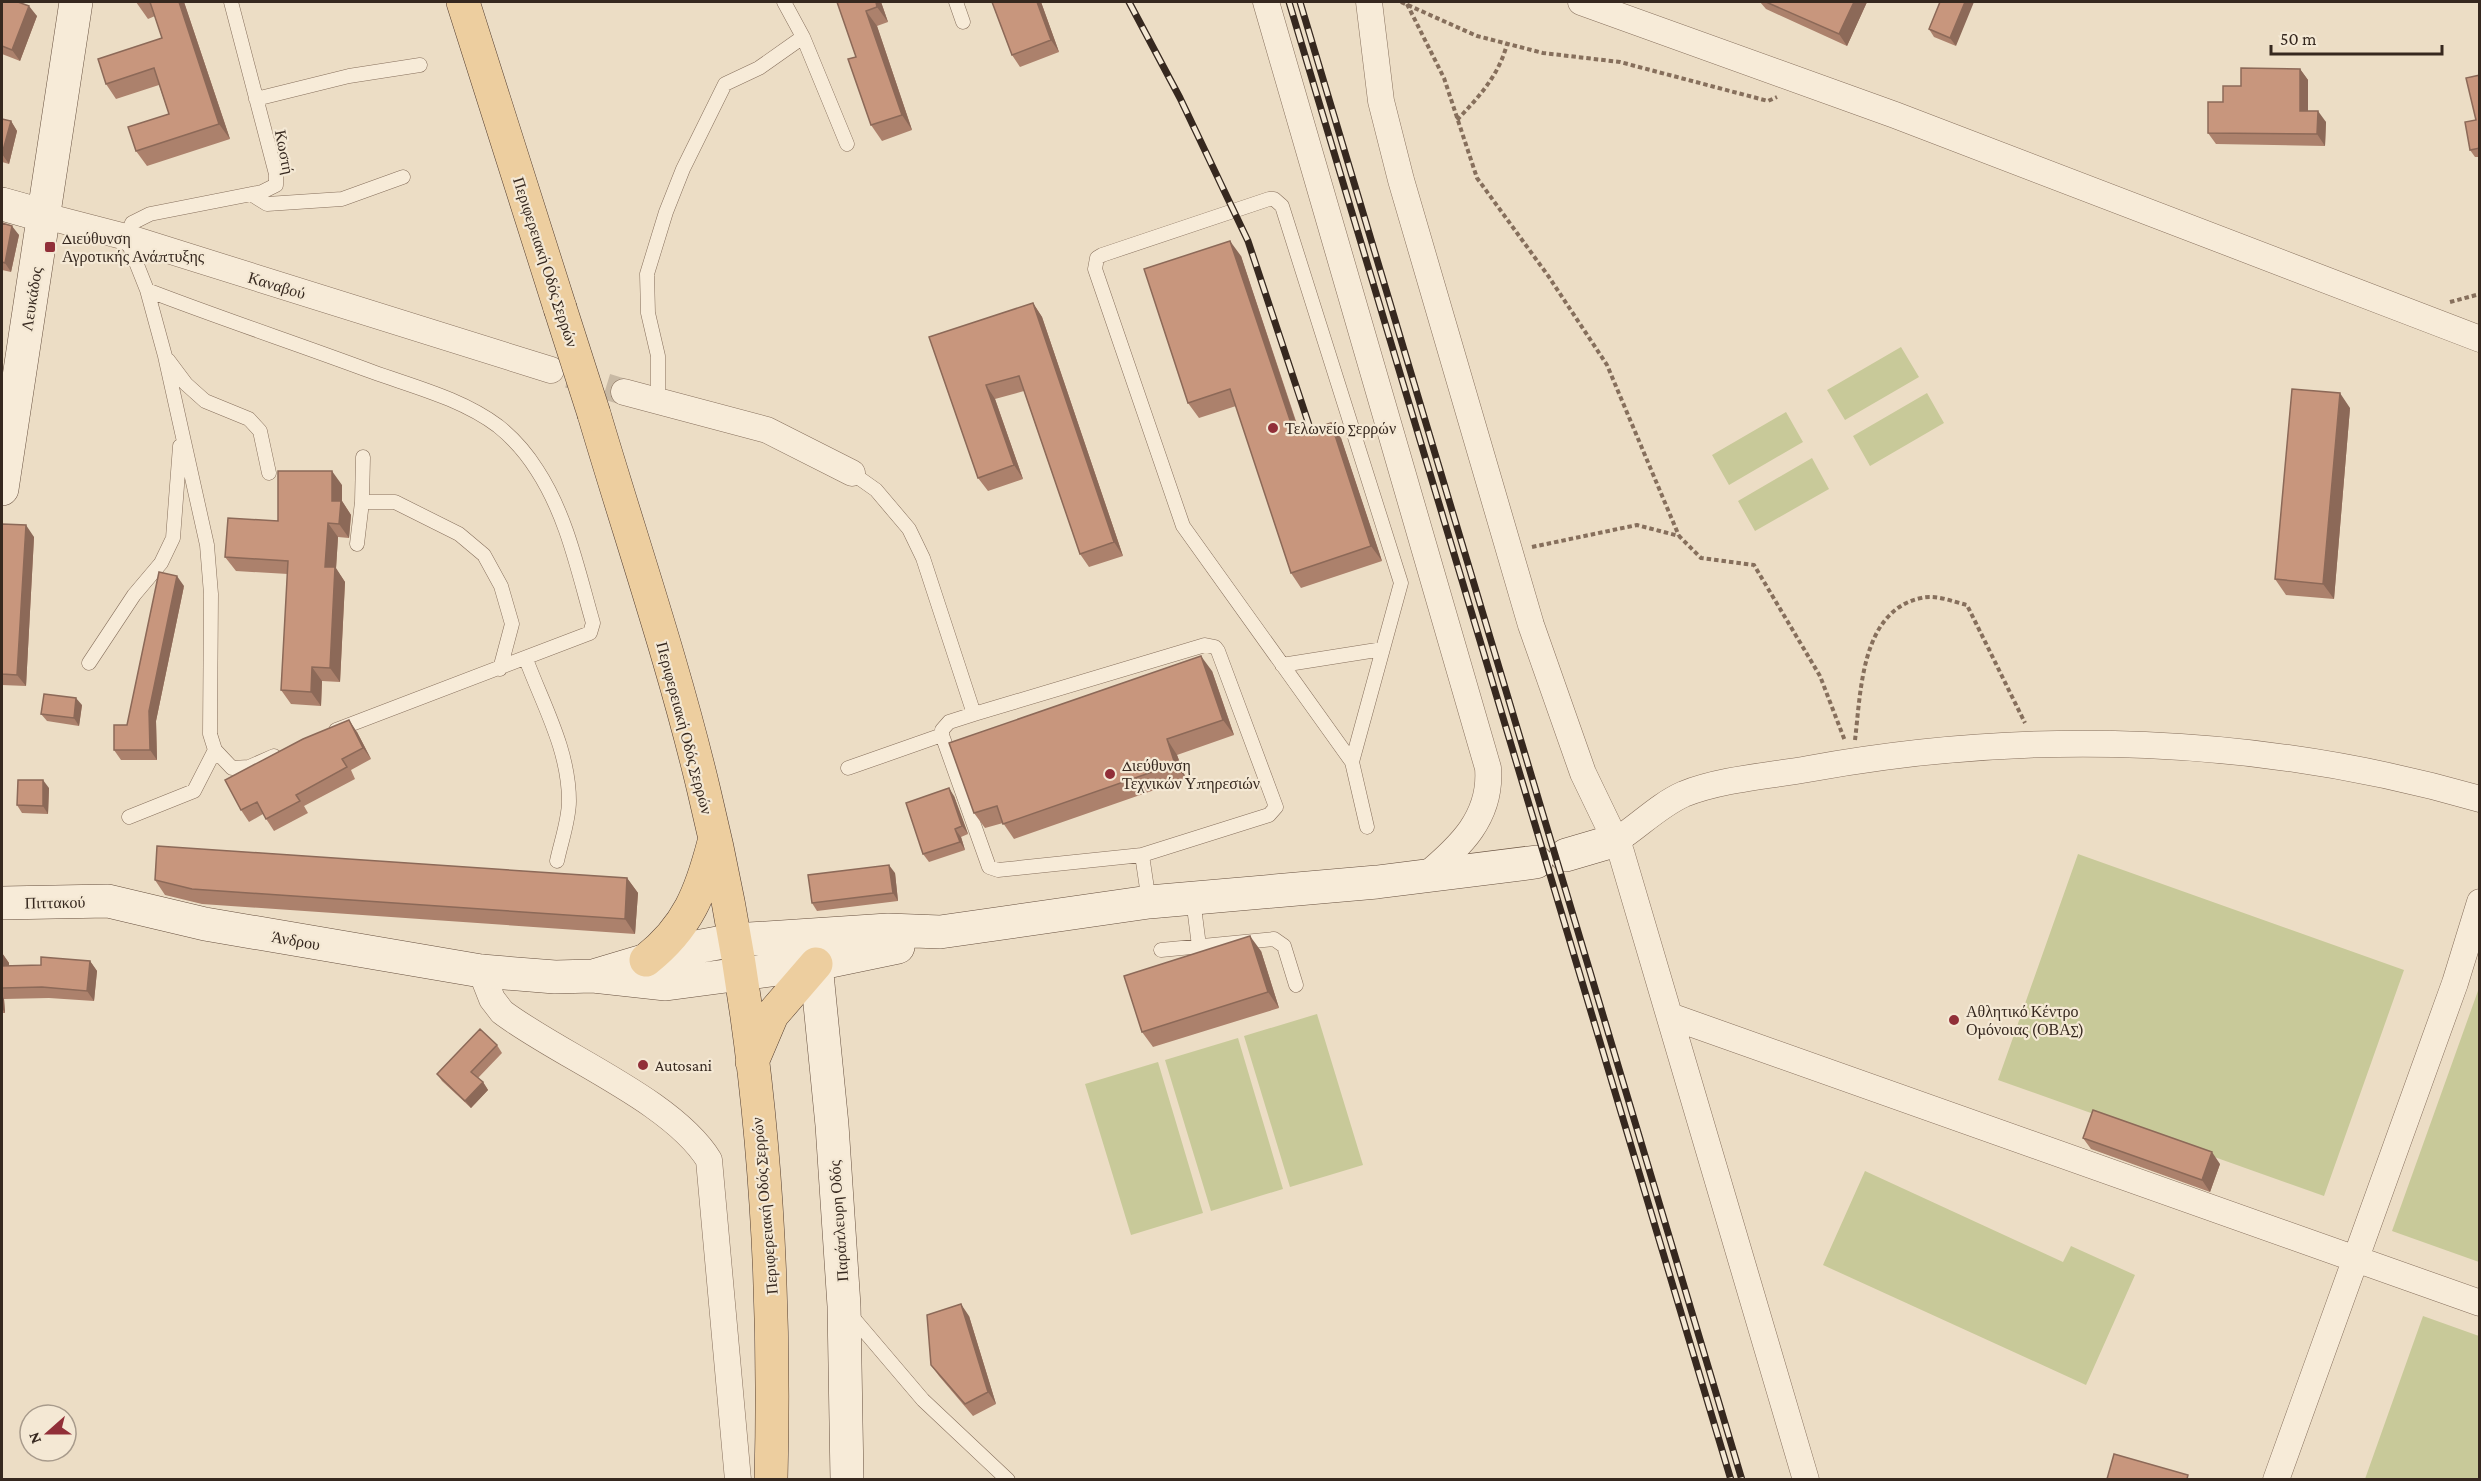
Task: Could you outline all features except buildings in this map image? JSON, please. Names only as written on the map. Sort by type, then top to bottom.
[{"type":"main road","name":"Περιφερειακή Οδός Σερρών","points":[[463,2],[594,414],[692,744],[715,837],[740,976],[752,1064],[771,1285],[771,1479]]},
{"type":"main road","points":[[646,960],[667,943],[685,921],[707,869],[715,837]]},
{"type":"main road","points":[[752,1064],[772,1015],[816,964]]},
{"type":"street","name":"Λευκάδος","points":[[2,489],[6,427],[45,216],[76,2]]},
{"type":"street","points":[[1266,2],[1488,768],[1490,789],[1475,825],[1442,862],[1425,876]]},
{"type":"street","points":[[1369,2],[1381,101],[1401,180],[1509,551],[1531,625],[1583,773],[1617,840],[1806,1479]]},
{"type":"street","points":[[1581,2],[1806,84],[2480,339]]},
{"type":"street","name":"Καναβού","points":[[2,204],[126,237],[551,370]]},
{"type":"street","points":[[624,392],[767,430],[852,473]]},
{"type":"street","points":[[593,976],[680,950],[734,940],[888,930],[940,932],[1149,902],[1425,876],[1551,859],[1617,840],[1667,803],[1690,792],[1853,761],[1946,749],[2034,743],[2139,743],[2240,752],[2391,777],[2480,799]]},
{"type":"street","name":"Άνδρου","points":[[2,887],[108,901],[205,924],[481,972],[555,977],[593,976]]},
{"type":"street","name":"Πιττακού","points":[[2,903],[108,901]]},
{"type":"street","points":[[2276,1479],[2455,983],[2480,902]]},
{"type":"street","points":[[593,976],[666,984],[740,976],[890,950],[940,932]]},
{"type":"street","name":"Παράπλευρη Οδός","points":[[816,964],[832,1125],[844,1306],[847,1479]]},
{"type":"street","points":[[481,972],[492,999],[502,1012],[659,1111],[692,1138],[709,1160],[738,1479]]},
{"type":"street","points":[[1670,1016],[2480,1303]]},
{"type":"lane","name":"Κωστή","points":[[126,237],[132,223],[150,214],[251,194],[272,188],[277,180],[231,2]]},
{"type":"lane","points":[[784,2],[802,37],[847,144]]},
{"type":"lane","points":[[956,2],[963,22]]},
{"type":"lane","points":[[658,401],[658,356],[648,314],[647,274],[666,212],[683,169],[725,84],[759,68],[802,37]]},
{"type":"lane","points":[[256,99],[349,76],[420,65]]},
{"type":"lane","points":[[251,194],[267,204],[342,199],[402,177]]},
{"type":"lane","points":[[1352,762],[1401,583],[1282,206],[1274,199],[1102,255],[1095,263],[1183,526],[1352,762],[1367,827]]},
{"type":"lane","points":[[126,237],[147,290],[165,356],[207,545],[211,594],[210,734],[215,750],[232,768],[249,767],[290,749]]},
{"type":"lane","points":[[147,290],[238,325],[434,394],[472,411],[498,426],[516,444],[537,470],[558,507],[593,623],[590,633],[321,736]]},
{"type":"lane","points":[[165,356],[186,384],[205,401],[249,419],[260,431],[269,473]]},
{"type":"lane","points":[[89,663],[134,595],[161,563],[173,538],[181,432]]},
{"type":"lane","points":[[357,544],[362,502],[363,457]]},
{"type":"lane","points":[[852,473],[876,490],[909,529],[923,558],[974,714]]},
{"type":"lane","points":[[362,502],[395,502],[459,534],[484,555],[501,586],[512,624],[500,669]]},
{"type":"lane","points":[[1205,645],[1215,647],[1276,807],[1269,814],[1142,855],[993,869],[987,863],[942,735],[942,730],[949,722],[1205,645]]},
{"type":"lane","points":[[1282,665],[1383,649]]},
{"type":"lane","points":[[526,659],[554,726],[569,801],[557,861]]},
{"type":"lane","points":[[848,768],[942,735]]},
{"type":"lane","points":[[129,818],[194,791],[215,750]]},
{"type":"lane","points":[[1142,855],[1149,902]]},
{"type":"lane","points":[[1193,899],[1199,946]]},
{"type":"lane","points":[[1161,950],[1274,939],[1284,946],[1296,985]]},
{"type":"lane","points":[[844,1306],[923,1400],[1008,1479]]},
{"type":"path","points":[[1401,2],[1477,36],[1543,53],[1620,62],[1768,101],[1806,84]]},
{"type":"path","points":[[1407,4],[1444,78],[1477,178],[1549,277],[1607,365],[1679,536],[1701,558],[1754,565],[1820,675],[1853,761]]},
{"type":"path","points":[[1457,120],[1483,94],[1503,59],[1507,44]]},
{"type":"path","points":[[1509,551],[1637,525],[1679,536]]},
{"type":"path","points":[[1853,761],[1865,672],[1874,637],[1882,622],[1903,606],[1922,597],[1967,605],[2034,743]]},
{"type":"green space","points":[[1901,347],[1919,377],[1845,420],[1827,390]]},
{"type":"green space","points":[[1927,393],[1944,423],[1870,466],[1853,436]]},
{"type":"green space","points":[[1786,412],[1803,442],[1729,485],[1712,455]]},
{"type":"green space","points":[[1812,458],[1829,489],[1755,531],[1738,501]]},
{"type":"green space","points":[[2078,854],[2404,970],[2324,1196],[1998,1080]]},
{"type":"green space","points":[[2480,988],[2479,1262],[2392,1231]]},
{"type":"green space","points":[[1317,1014],[1363,1165],[1290,1187],[1244,1036]]},
{"type":"green space","points":[[1238,1038],[1283,1189],[1211,1211],[1165,1060]]},
{"type":"green space","points":[[1158,1062],[1203,1213],[1131,1235],[1085,1084]]},
{"type":"green space","points":[[1865,1171],[2063,1262],[2071,1246],[2135,1275],[2086,1385],[1823,1265]]},
{"type":"green space","points":[[2423,1316],[2479,1336],[2479,1479],[2365,1479]]},
{"type":"tunnel","points":[[569,375],[624,392]]},
{"type":"railway","points":[[1129,2],[1180,98],[1248,241],[1311,431]]},
{"type":"railway","points":[[1289,2],[1731,1480]]},
{"type":"railway","points":[[1300,2],[1742,1480]]},
{"type":"place","name":"Διεύθυνση Αγροτικής Ανάπτυξης","points":[[50,247]]},
{"type":"place","name":"Τελωνείο Σερρών","points":[[1273,428]]},
{"type":"place","name":"Διεύθυνση Τεχνικών Υπηρεσιών","points":[[1110,774]]},
{"type":"place","name":"Αθλητικό Κέντρο Ομόνοιας (ΟΒΑΣ)","points":[[1954,1020]]},
{"type":"place","name":"Autosani","points":[[643,1065]]}]
